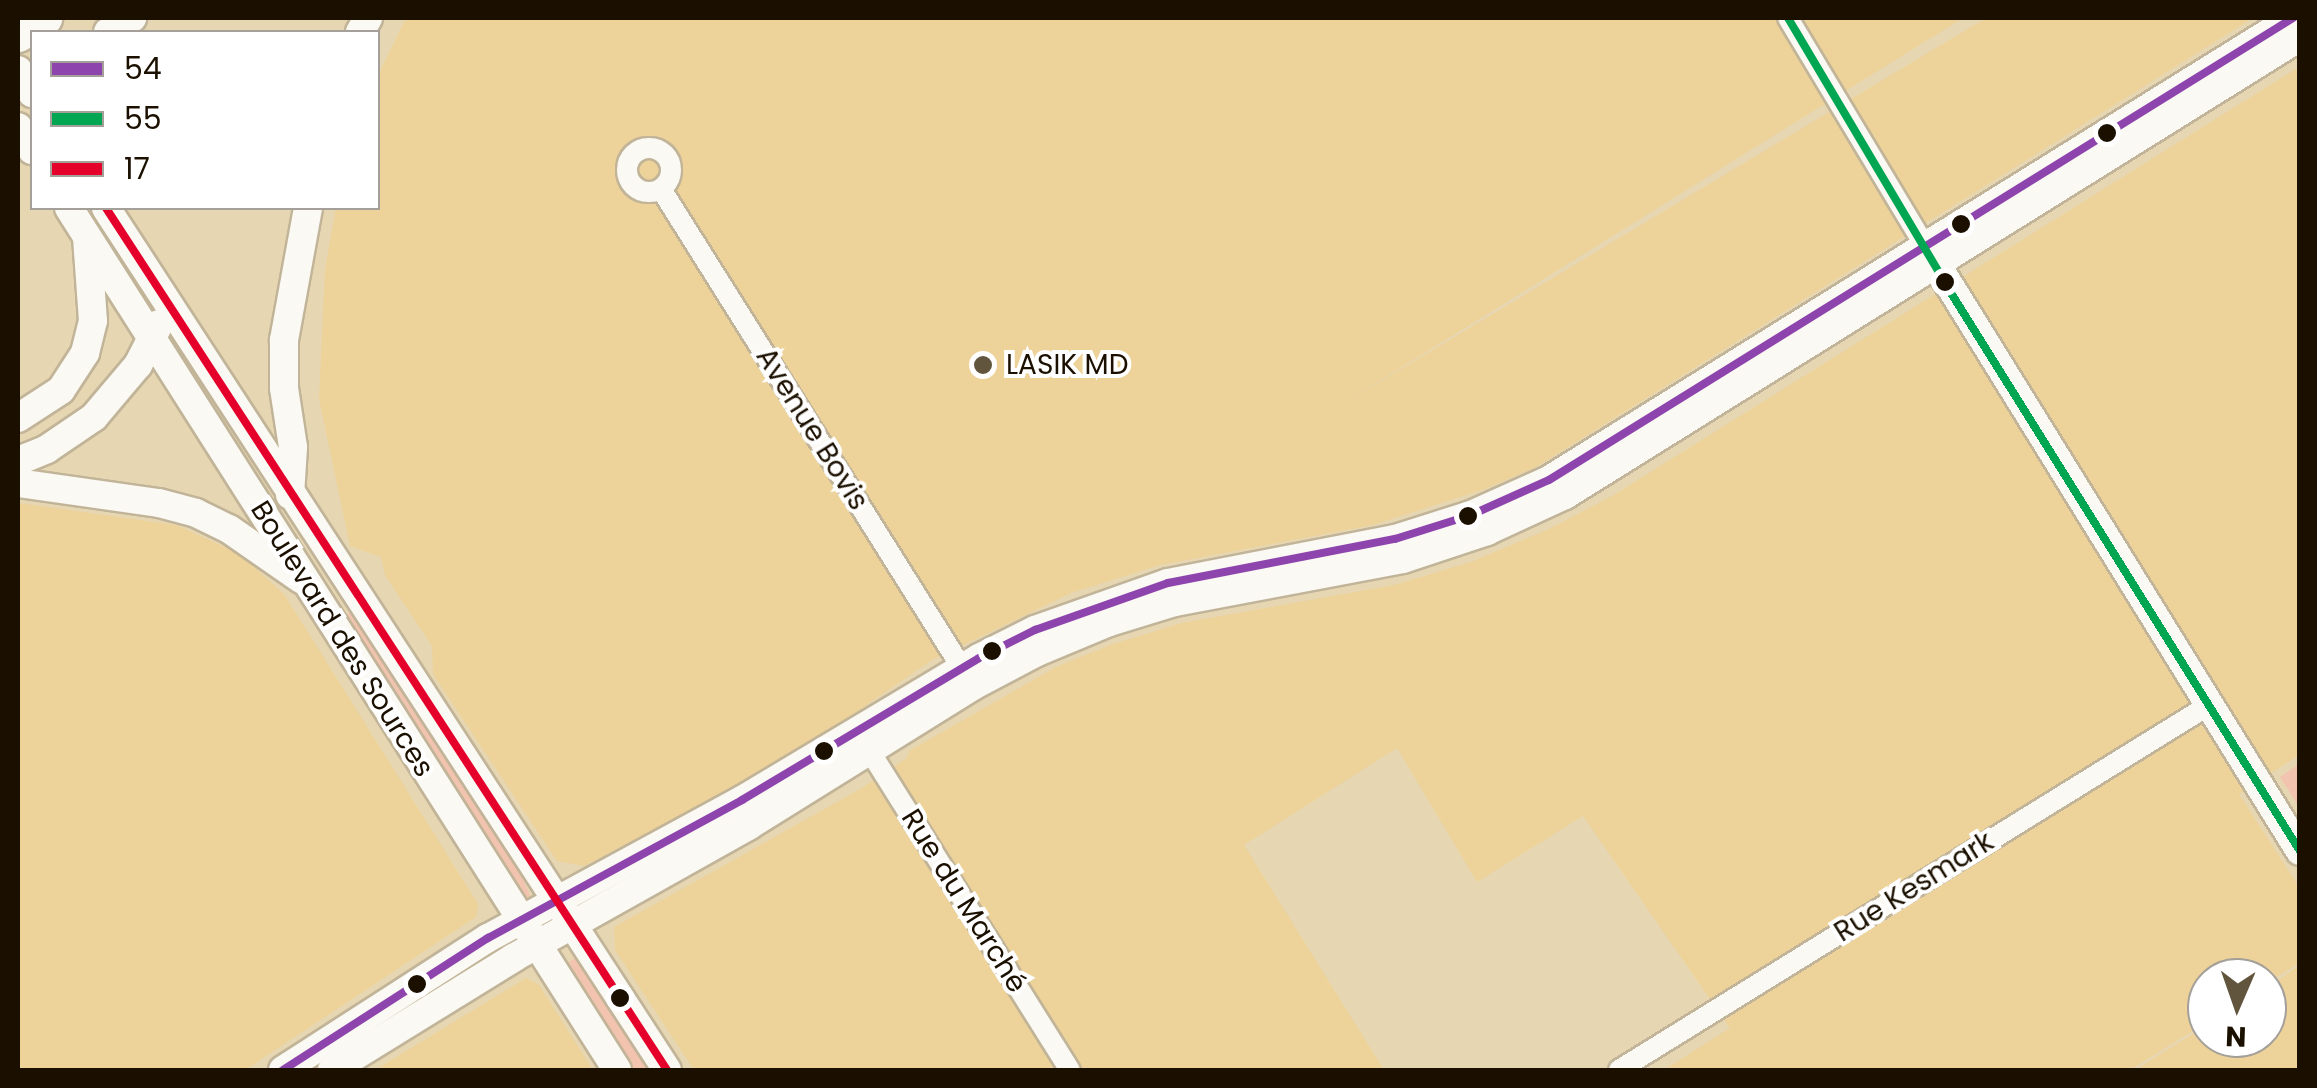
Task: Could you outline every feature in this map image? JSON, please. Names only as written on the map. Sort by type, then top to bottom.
[{"type":"highway","points":[[18,34],[44,18]]},
{"type":"street","points":[[1788,18],[2300,851]]},
{"type":"street","points":[[283,1070],[336,1032],[520,920],[564,912],[863,742],[1004,668],[1109,622],[1218,593],[1386,563],[1526,514],[1620,463],[2293,18]]},
{"type":"street","points":[[863,742],[962,668],[1054,621],[1120,597],[1201,575],[1382,542],[1504,501],[1596,454],[2300,38]]},
{"type":"street","name":"Avenue Bovis","points":[[662,189],[962,668]]},
{"type":"street","name":"Boulevard des Sources","points":[[69,210],[284,543],[301,579],[618,1070]]},
{"type":"street","name":"Boulevard des Sources","points":[[107,210],[667,1070]]},
{"type":"street","points":[[290,495],[293,447],[286,412],[284,340],[308,210]]},
{"type":"street","points":[[18,418],[61,390],[86,353],[93,321],[87,237]]},
{"type":"street","points":[[18,462],[48,449],[94,417],[123,386],[154,338],[168,303]]},
{"type":"street","points":[[18,483],[159,503],[196,514],[229,530],[301,579]]},
{"type":"street","name":"Rue Kesmark","points":[[1619,1070],[2208,705]]},
{"type":"street","name":"Rue du Marché","points":[[863,742],[1070,1070]]},
{"type":"street","points":[[332,1070],[537,944],[564,912]]},
{"type":"shaded area","points":[[406,18],[1963,18],[1341,405],[1986,18],[2253,18],[1536,467],[1485,489],[1373,525],[1160,565],[1071,593],[932,660],[833,728],[696,808],[584,866],[557,861],[433,674],[432,646],[385,575],[381,557],[350,546],[319,399],[325,269],[336,210],[380,210],[380,71]]},
{"type":"shaded area","points":[[2299,67],[2299,755],[2239,794],[2299,887],[2299,963],[2287,970],[2287,958],[2187,958],[2187,1034],[2130,1070],[1664,1070],[1730,1028],[1583,816],[1477,882],[1397,748],[1244,845],[1384,1070],[694,1070],[615,950],[614,927],[862,788],[907,758],[909,751],[1056,667],[1182,623],[1394,585],[1471,562],[1549,529],[1612,496]]},
{"type":"shaded area","points":[[18,503],[176,525],[238,553],[284,594],[478,904],[476,917],[245,1070],[18,1070]]},
{"type":"shaded area","points":[[350,612],[520,873],[531,897],[527,899],[347,615]]},
{"type":"shaded area","points":[[2299,764],[2299,807],[2280,777]]},
{"type":"shaded area","points":[[577,957],[649,1070],[635,1070],[593,1005],[567,963]]},
{"type":"shaded area","points":[[2299,966],[2299,1070],[2135,1070],[2187,1038],[2187,1058],[2287,1058],[2287,974]]},
{"type":"shaded area","points":[[526,978],[539,985],[593,1070],[375,1070]]},
{"type":"transit line","name":"55","points":[[1788,18],[1951,293],[2300,851]]},
{"type":"transit line","name":"54","points":[[283,1070],[488,938],[742,800],[979,658],[1035,630],[1168,583],[1395,539],[1471,515],[1549,480],[2293,18]]},
{"type":"transit line","name":"17","points":[[107,210],[667,1070]]},
{"type":"place","name":"LASIK MD","points":[[983,365]]}]
